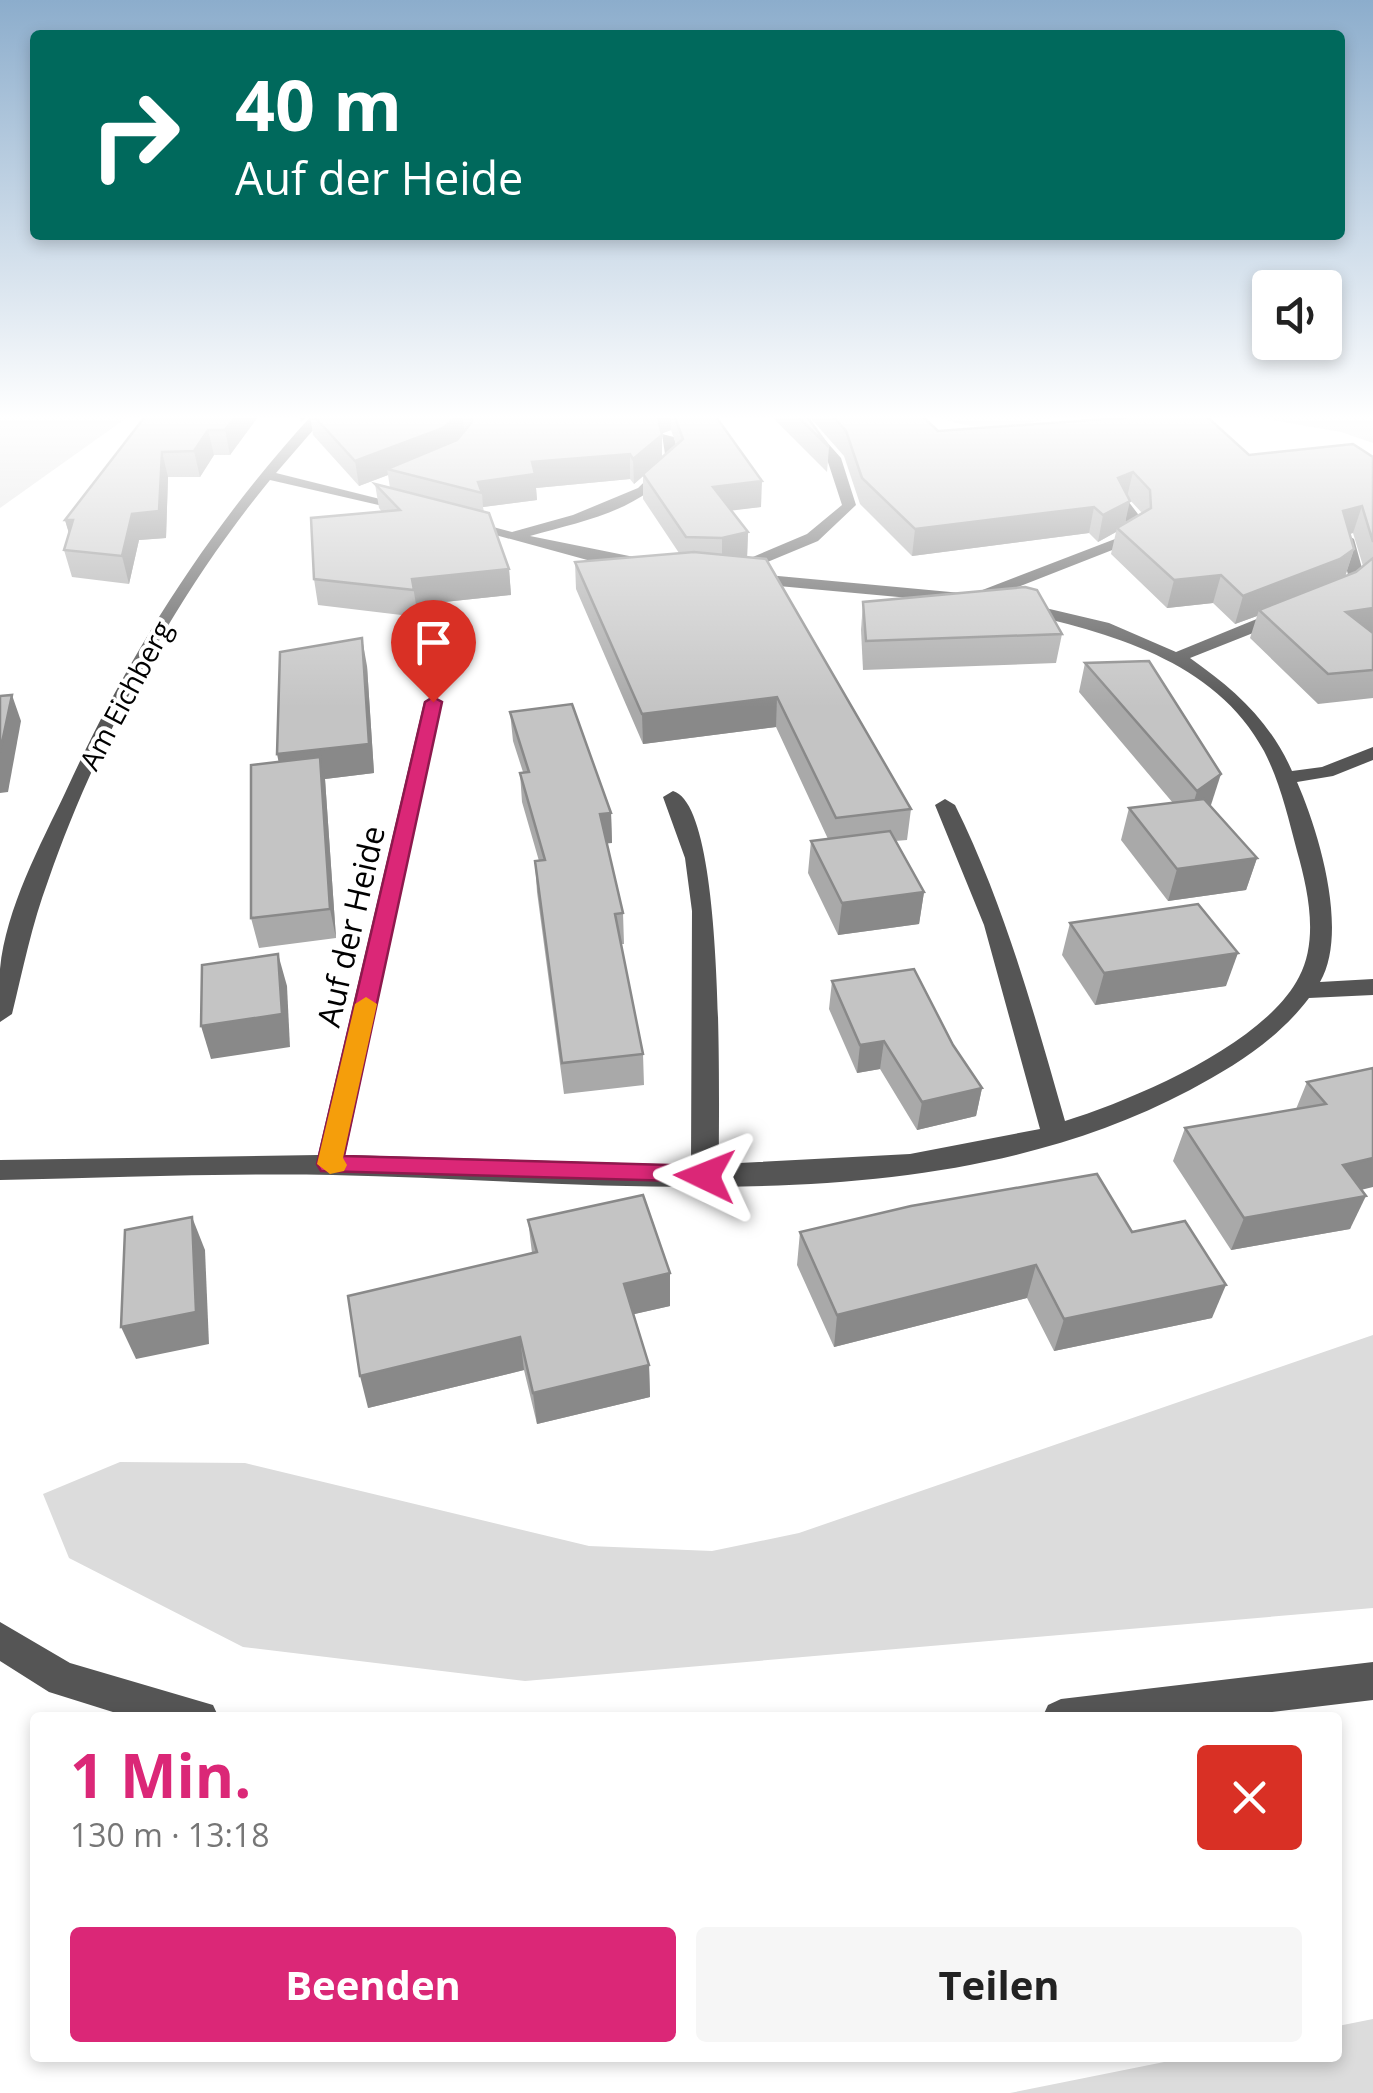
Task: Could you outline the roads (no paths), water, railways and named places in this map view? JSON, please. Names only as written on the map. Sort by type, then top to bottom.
[{"type":"street","name":"Am Eichberg","points":[[0,1014],[34,886],[114,701],[179,593],[237,512]]},
{"type":"street","points":[[423,512],[509,537],[666,567]]},
{"type":"street","points":[[509,537],[585,512]]},
{"type":"street","points":[[0,1170],[330,1164],[705,1176],[860,1169],[1054,1134],[1138,1108],[1202,1074],[1254,1039],[1302,991],[1314,973],[1323,939],[1308,850],[1286,778],[1256,726],[1221,688],[1178,658],[1093,622],[974,599],[712,574],[810,540],[836,522],[843,512]]},
{"type":"street","points":[[974,599],[1120,542],[1136,531],[1129,512]]},
{"type":"street","points":[[1321,600],[1357,578],[1346,539]]},
{"type":"street","points":[[1178,658],[1303,607]]},
{"type":"street","name":"Auf der Heide","points":[[330,1164],[433,702]]},
{"type":"street","points":[[1286,778],[1326,772],[1373,753]]},
{"type":"street","points":[[673,797],[696,858],[703,910],[705,1176]]},
{"type":"street","points":[[945,805],[968,848],[1005,954],[1054,1134]]},
{"type":"street","points":[[1302,991],[1373,986]]},
{"type":"street","points":[[0,1640],[62,1679],[179,1712]]},
{"type":"street","points":[[1112,1712],[1373,1681]]}]
